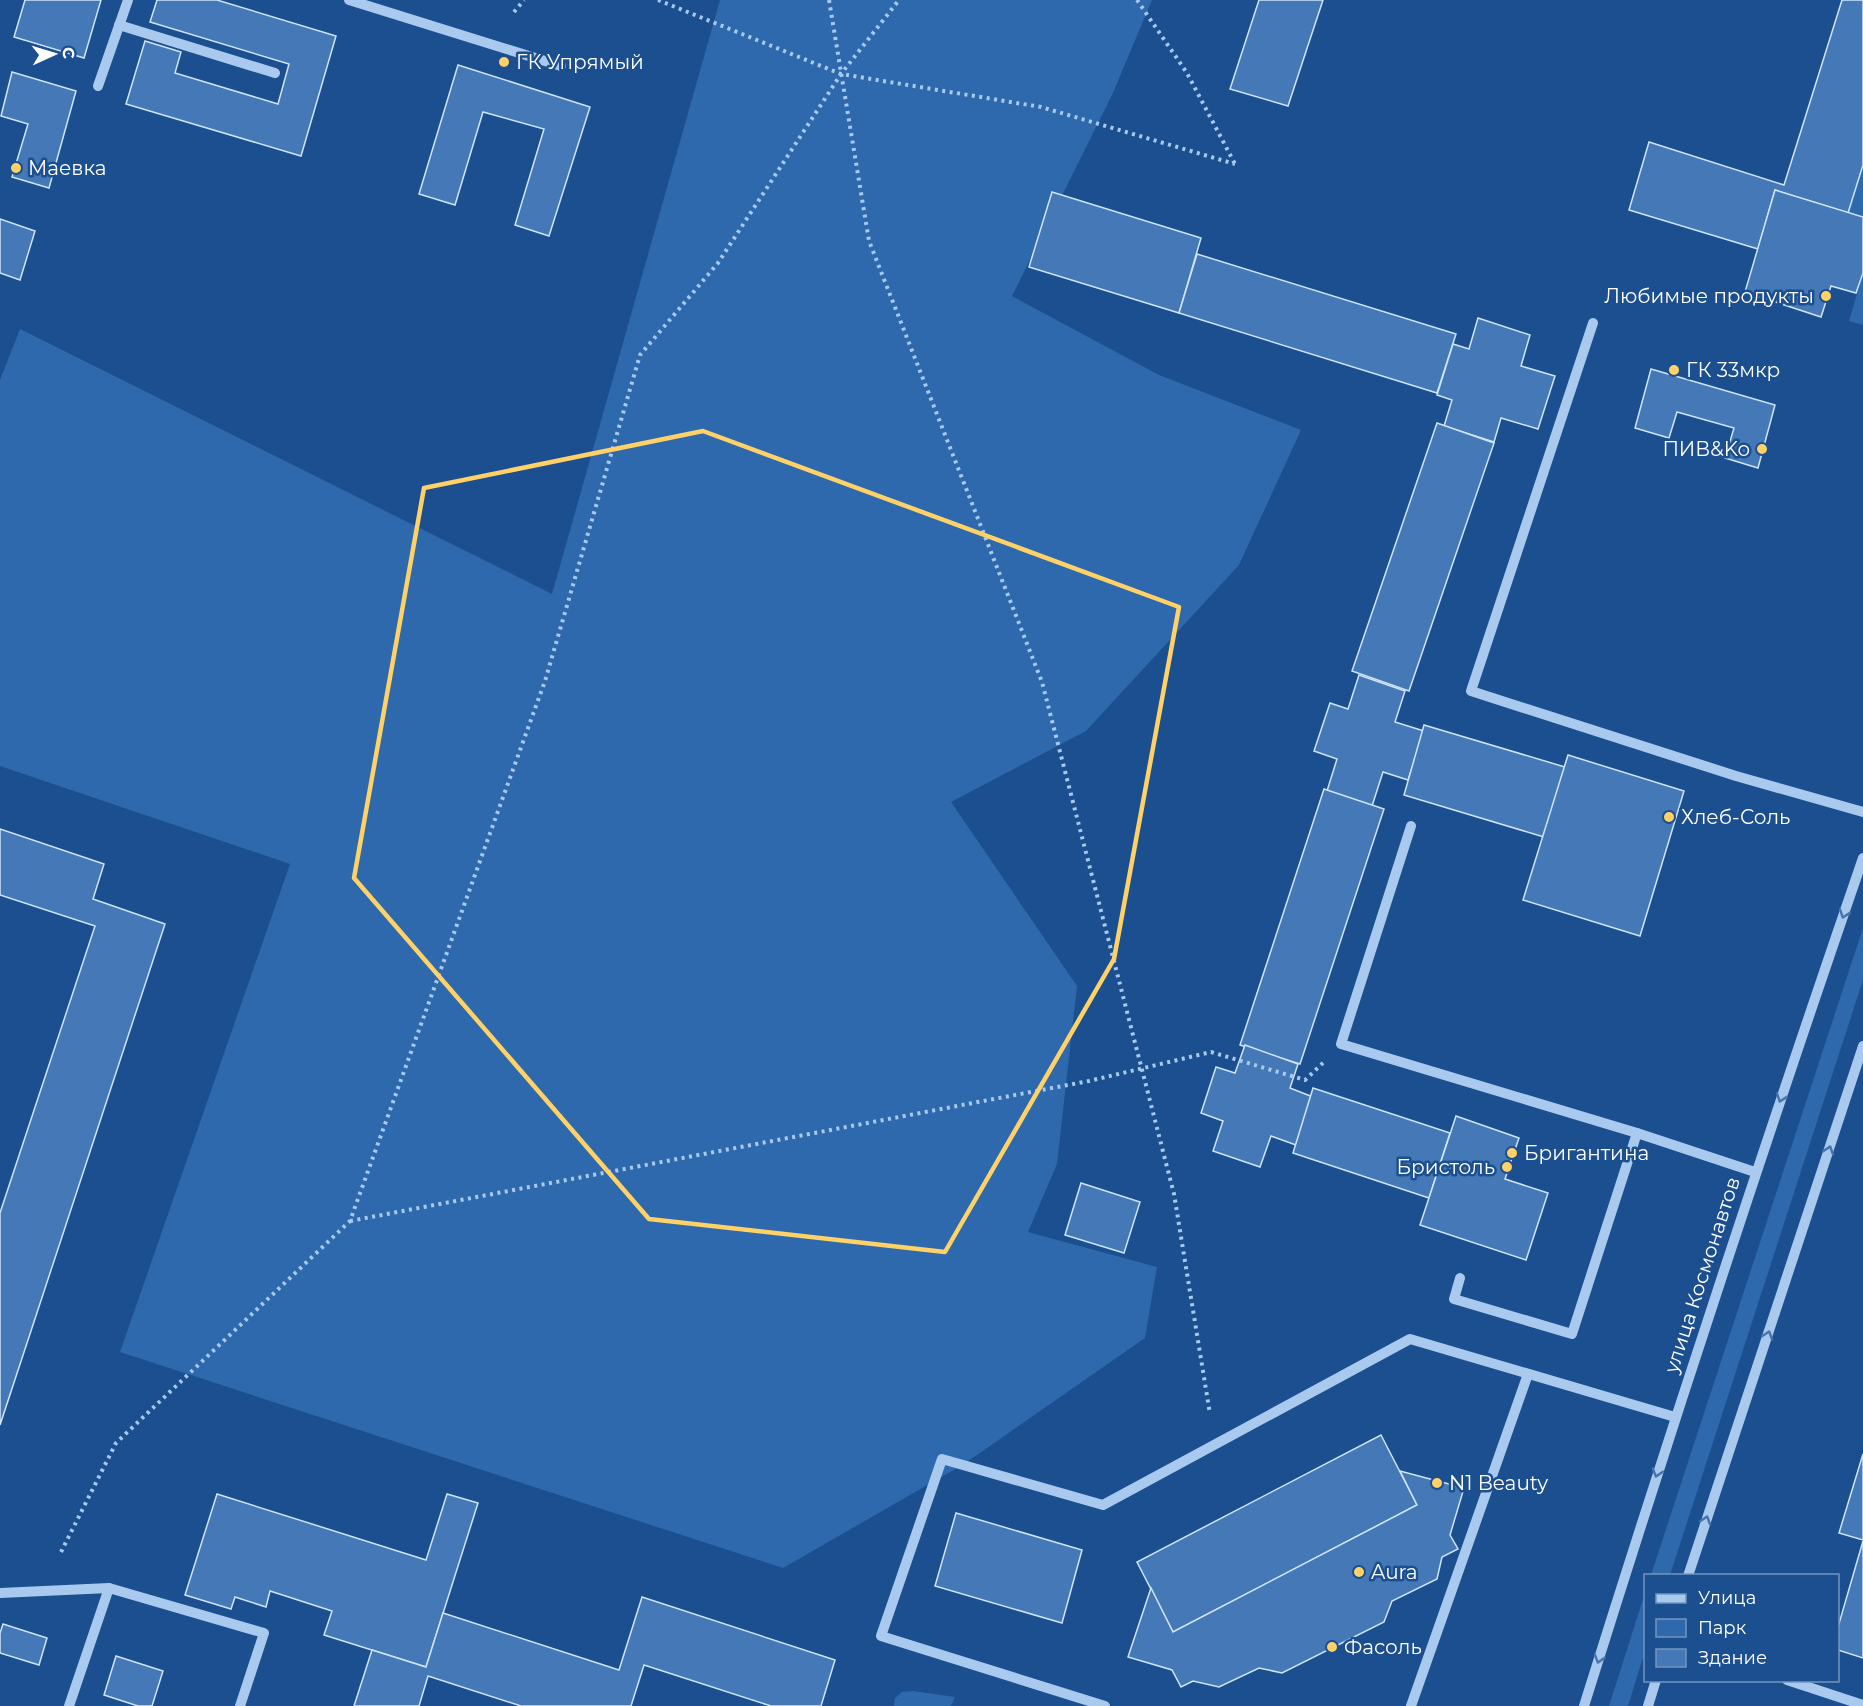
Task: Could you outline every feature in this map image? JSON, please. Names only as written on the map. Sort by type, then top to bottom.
[{"type":"street","points":[[98,86],[128,0]]},
{"type":"street","points":[[349,0],[561,66]]},
{"type":"street","points":[[119,25],[274,73]]},
{"type":"street","points":[[1593,323],[1471,691],[1736,776],[1863,812]]},
{"type":"street","points":[[1411,826],[1341,1044],[1637,1133],[1755,1172]]},
{"type":"street","name":"улица Космонавтов","points":[[1584,1706],[1755,1172],[1863,858]]},
{"type":"street","points":[[1688,1574],[1863,1046]]},
{"type":"street","points":[[1460,1278],[1454,1299],[1572,1334],[1637,1133]]},
{"type":"street","points":[[1105,1706],[881,1636],[942,1459],[1103,1505],[1410,1339],[1675,1417]]},
{"type":"street","points":[[1411,1706],[1528,1374]]},
{"type":"street","points":[[69,1706],[108,1588]]},
{"type":"street","points":[[0,1593],[108,1588],[264,1633],[240,1706]]},
{"type":"street","points":[[1648,1706],[1655,1682]]},
{"type":"street","points":[[1793,1682],[1863,1705]]},
{"type":"path","points":[[514,12],[524,0]]},
{"type":"path","points":[[658,0],[841,74],[1041,107],[1235,164],[1187,73],[1137,0]]},
{"type":"path","points":[[829,0],[869,241],[1042,681],[1174,1194],[1210,1414]]},
{"type":"path","points":[[61,1552],[116,1443],[350,1221],[545,681],[640,355],[718,263],[841,74],[899,0]]},
{"type":"path","points":[[350,1221],[1089,1081],[1211,1052],[1305,1080],[1341,1044]]},
{"type":"highlighted area","points":[[703,431],[1179,607],[1114,959],[945,1252],[649,1219],[354,878],[424,488]]},
{"type":"green space","points":[[720,0],[1152,0],[1112,95],[1012,296],[1159,375],[1301,430],[1239,565],[1086,731],[951,802],[1077,986],[1057,1164],[1028,1232],[1157,1267],[1145,1338],[964,1464],[783,1568],[120,1352],[290,864],[0,766],[0,380],[20,329],[552,594]]},
{"type":"green space","points":[[1863,165],[1863,217],[1848,213]]},
{"type":"green space","points":[[1863,273],[1863,325],[1849,321]]},
{"type":"green space","points":[[1863,928],[1863,980],[1670,1574],[1651,1574]]},
{"type":"green space","points":[[1644,1596],[1644,1654],[1628,1706],[1609,1706]]},
{"type":"green space","points":[[913,1691],[955,1697],[951,1706],[894,1706],[895,1698],[902,1692]]},
{"type":"building","points":[[25,0],[101,0],[84,58],[14,37]]},
{"type":"building","points":[[157,0],[217,0],[336,36],[301,156],[126,104],[145,41],[181,52],[175,73],[278,104],[289,64],[150,22]]},
{"type":"building","points":[[1259,0],[1323,0],[1288,106],[1230,89]]},
{"type":"building","points":[[1842,0],[1863,0],[1863,165],[1848,213],[1775,190],[1758,249],[1629,210],[1649,142],[1784,185]]},
{"type":"building","points":[[458,65],[590,107],[549,236],[515,225],[544,129],[483,112],[455,205],[419,194]]},
{"type":"building","points":[[12,72],[76,91],[49,188],[12,177],[28,124],[1,116]]},
{"type":"building","points":[[1775,190],[1863,217],[1863,273],[1856,293],[1831,286],[1821,317],[1745,292]]},
{"type":"building","points":[[1052,192],[1201,238],[1179,313],[1029,267]]},
{"type":"building","points":[[0,219],[35,231],[20,280],[0,273]]},
{"type":"building","points":[[1197,254],[1456,334],[1437,393],[1179,313]]},
{"type":"building","points":[[1478,318],[1530,335],[1521,366],[1555,376],[1538,429],[1501,418],[1494,442],[1444,426],[1452,400],[1437,395],[1453,344],[1469,349]]},
{"type":"building","points":[[1651,369],[1775,405],[1758,468],[1725,458],[1734,428],[1677,412],[1669,438],[1635,428]]},
{"type":"building","points":[[1437,423],[1494,443],[1409,691],[1352,671]]},
{"type":"building","points":[[1359,675],[1405,691],[1395,722],[1424,731],[1408,780],[1383,772],[1372,806],[1327,791],[1337,759],[1314,751],[1330,703],[1348,709]]},
{"type":"building","points":[[1424,725],[1565,767],[1544,837],[1404,795]]},
{"type":"building","points":[[1568,755],[1684,791],[1640,936],[1523,900]]},
{"type":"building","points":[[1324,789],[1384,809],[1300,1064],[1240,1045]]},
{"type":"building","points":[[0,829],[104,864],[93,899],[165,924],[0,1425],[0,1213],[95,926],[0,895]]},
{"type":"building","points":[[1245,1045],[1298,1064],[1290,1088],[1313,1097],[1296,1145],[1271,1136],[1260,1167],[1213,1151],[1223,1121],[1201,1113],[1216,1067],[1235,1073]]},
{"type":"building","points":[[1313,1088],[1450,1133],[1429,1198],[1293,1153]]},
{"type":"building","points":[[1456,1116],[1519,1138],[1505,1179],[1548,1193],[1526,1260],[1420,1225]]},
{"type":"building","points":[[1081,1183],[1140,1202],[1124,1253],[1065,1235]]},
{"type":"building","points":[[1381,1435],[1417,1505],[1173,1632],[1137,1562]]},
{"type":"building","points":[[1863,1454],[1863,1540],[1839,1533]]},
{"type":"building","points":[[1400,1471],[1464,1488],[1450,1535],[1458,1549],[1442,1557],[1437,1579],[1392,1601],[1384,1622],[1282,1673],[1259,1668],[1219,1687],[1193,1681],[1181,1687],[1172,1670],[1128,1657],[1151,1588],[1173,1632],[1417,1505]]},
{"type":"building","points":[[217,1494],[426,1560],[447,1494],[478,1503],[426,1667],[324,1635],[332,1611],[270,1591],[266,1607],[235,1597],[231,1609],[185,1595]]},
{"type":"building","points":[[956,1513],[1082,1550],[1062,1623],[935,1586]]},
{"type":"building","points":[[1863,1541],[1863,1658],[1839,1650],[1839,1624]]},
{"type":"building","points":[[642,1597],[835,1660],[821,1706],[771,1706],[644,1665],[631,1706],[521,1706],[428,1676],[419,1706],[354,1706],[372,1650],[426,1667],[443,1613],[619,1670]]},
{"type":"building","points":[[3,1624],[47,1638],[39,1665],[0,1653],[0,1633]]},
{"type":"building","points":[[116,1656],[163,1671],[152,1706],[138,1706],[104,1695]]},
{"type":"place","name":"ГК Упрямый","points":[[504,62]]},
{"type":"place","name":"Маевка","points":[[16,168]]},
{"type":"place","name":"Любимые продукты","points":[[1826,296]]},
{"type":"place","name":"ГК 33мкр","points":[[1674,370]]},
{"type":"place","name":"ПИВ&Ko","points":[[1762,449]]},
{"type":"place","name":"Хлеб-Соль","points":[[1669,817]]},
{"type":"place","name":"Бригантина","points":[[1512,1153]]},
{"type":"place","name":"Бристоль","points":[[1507,1167]]},
{"type":"place","name":"N1 Beauty","points":[[1437,1483]]},
{"type":"place","name":"Aura","points":[[1359,1572]]},
{"type":"place","name":"Фасоль","points":[[1332,1647]]}]
